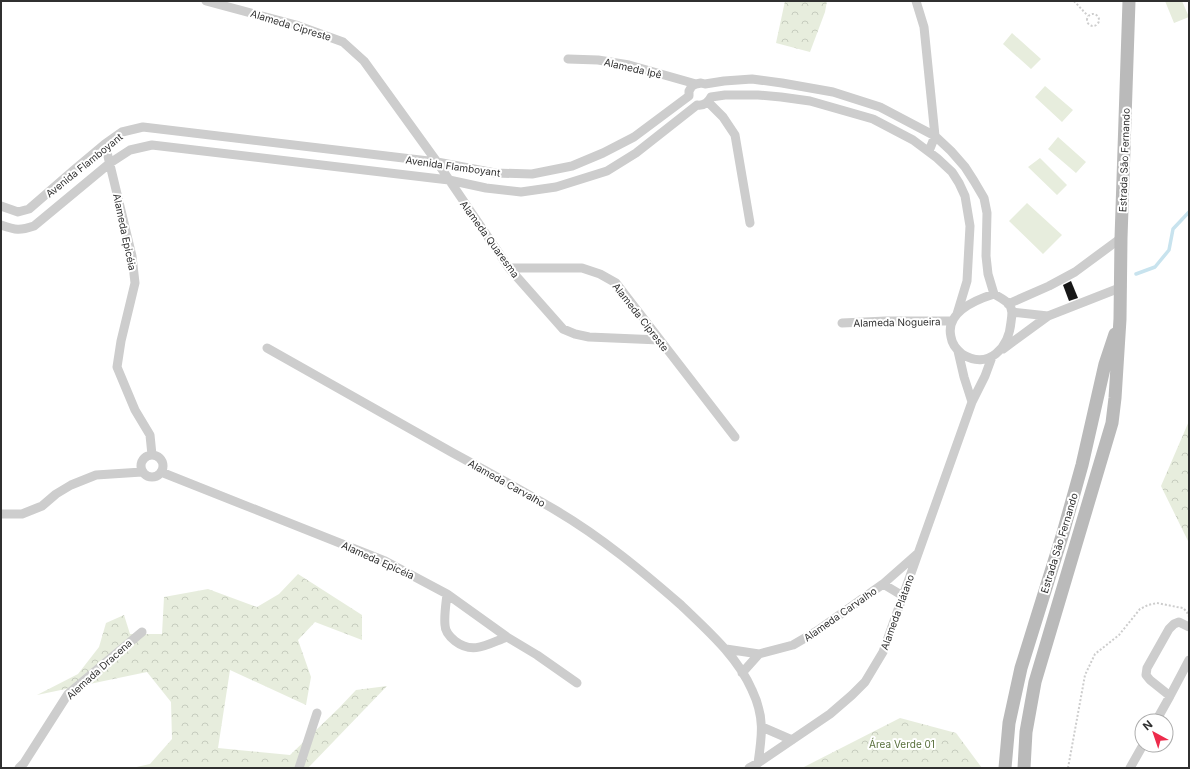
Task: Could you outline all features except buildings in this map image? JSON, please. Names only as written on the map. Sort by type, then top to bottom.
[{"type":"main road","name":"Estrada São Fernando","points":[[1024,768],[1026,732],[1035,682],[1112,423],[1122,287],[1121,238],[1129,1]]},
{"type":"main road","name":"Estrada São Fernando","points":[[1005,768],[1009,723],[1022,668],[1063,533],[1083,458],[1105,364],[1120,319]]},
{"type":"street","name":"Alameda Cipreste","points":[[206,1],[296,25],[343,42],[364,61],[437,162]]},
{"type":"street","points":[[916,1],[924,27],[935,136],[929,151]]},
{"type":"street","name":"Alameda Ipê","points":[[568,59],[598,60],[701,84]]},
{"type":"street","points":[[701,84],[752,79],[832,92],[880,107],[935,136],[965,167],[984,198],[987,213],[986,256],[988,274],[994,294],[1010,308],[1048,316]]},
{"type":"street","name":"Avenida Flamboyant","points":[[1,206],[18,212],[29,209],[105,144],[122,132],[143,127],[437,162],[495,173],[532,174],[572,166],[603,153],[634,137],[689,96],[689,91],[692,86],[701,84]]},
{"type":"street","points":[[701,84],[709,88],[711,92],[709,99],[735,135],[750,223]]},
{"type":"street","name":"Avenida Flamboyant","points":[[1,225],[15,230],[34,226],[110,163],[130,150],[152,145],[449,180],[486,188],[521,192],[556,187],[607,171],[636,153],[697,105],[703,105],[709,99],[725,95],[781,97],[810,101],[873,119],[913,140],[929,151],[952,172],[965,196],[970,226],[967,281],[954,317]]},
{"type":"street","points":[[689,96],[692,102],[697,105]]},
{"type":"street","name":"Alameda Epicéia","points":[[105,144],[132,256],[136,283],[121,342],[117,367],[135,410],[150,435],[152,455]]},
{"type":"street","points":[[398,174],[399,158]]},
{"type":"street","name":"Alameda Quaresma","points":[[437,162],[509,268],[563,329],[575,334],[589,337],[660,340]]},
{"type":"street","points":[[1010,308],[1075,272],[1121,238]]},
{"type":"street","name":"Alameda Cipreste","points":[[509,268],[582,268],[600,274],[616,283],[735,437]]},
{"type":"street","points":[[958,351],[968,358],[979,360],[995,355],[1048,316],[1122,287]]},
{"type":"street","points":[[972,402],[958,351],[952,342],[950,335],[954,317],[974,302],[983,297],[994,294]]},
{"type":"street","points":[[995,355],[1005,343],[1011,329],[1010,308]]},
{"type":"street","name":"Alameda Nogueira","points":[[842,323],[954,317]]},
{"type":"street","name":"Alameda Carvalho","points":[[267,348],[558,512],[613,549],[665,592],[726,649],[752,690],[758,707],[762,727],[758,763]]},
{"type":"street","name":"Alameda Plátano","points":[[749,768],[830,714],[852,695],[865,682],[883,652],[972,402],[995,355]]},
{"type":"street","points":[[152,455],[158,457],[162,461],[163,466],[161,472],[152,478],[146,476],[142,472],[140,466],[142,460],[146,456],[152,455]]},
{"type":"street","points":[[1,514],[22,514],[42,506],[71,485],[96,475],[142,472]]},
{"type":"street","name":"Alameda Epicéia","points":[[161,472],[385,561],[447,594],[507,637],[577,682]]},
{"type":"street","name":"Alameda Carvalho","points":[[726,649],[759,654],[793,645],[817,632],[883,584],[918,554]]},
{"type":"street","points":[[883,584],[903,596]]},
{"type":"street","points":[[447,594],[444,626],[451,638],[457,643],[465,647],[477,648],[507,637]]},
{"type":"street","points":[[1170,696],[1150,680],[1146,675],[1147,668],[1169,629],[1174,624],[1179,622],[1189,627]]},
{"type":"street","name":"Alemada Dracena","points":[[19,768],[24,763],[68,694],[142,632]]},
{"type":"street","points":[[742,673],[759,654]]},
{"type":"street","points":[[1160,713],[1189,660]]},
{"type":"street","points":[[299,768],[317,713]]},
{"type":"street","points":[[762,727],[792,740]]},
{"type":"street","points":[[1130,768],[1138,753]]},
{"type":"path","points":[[1074,1],[1088,16]]},
{"type":"path","points":[[1092,14],[1096,15],[1098,22],[1097,25],[1089,25],[1087,22],[1088,16],[1092,14]]},
{"type":"path","points":[[1068,768],[1085,675],[1095,654],[1119,635],[1140,609],[1148,605],[1157,603],[1183,608],[1187,612],[1188,617]]},
{"type":"green space","points":[[785,1],[827,1],[825,12],[810,52],[776,43]]},
{"type":"green space","points":[[1165,1],[1182,1],[1189,17],[1174,23]]},
{"type":"green space","points":[[1012,33],[1041,59],[1031,69],[1003,44]]},
{"type":"green space","points":[[1045,86],[1073,110],[1062,122],[1035,97]]},
{"type":"green space","points":[[1058,137],[1086,162],[1076,173],[1048,149]]},
{"type":"green space","points":[[1040,158],[1067,185],[1057,195],[1028,167]]},
{"type":"green space","points":[[1027,203],[1062,235],[1043,254],[1009,221]]},
{"type":"green space","points":[[1189,421],[1189,543],[1161,486]]},
{"type":"green space","points":[[298,574],[362,615],[362,640],[315,622],[298,640],[311,677],[306,705],[230,670],[218,748],[290,755],[356,690],[387,686],[308,768],[132,768],[150,764],[172,739],[171,702],[147,672],[37,695],[78,674],[99,647],[106,623],[124,615],[130,634],[162,634],[164,597],[208,589],[257,607],[279,594]]},
{"type":"green space","name":"Área Verde 01","points":[[900,718],[956,733],[982,768],[802,768]]},
{"type":"waterway","points":[[1136,274],[1155,267],[1169,250],[1173,229],[1189,212]]}]
